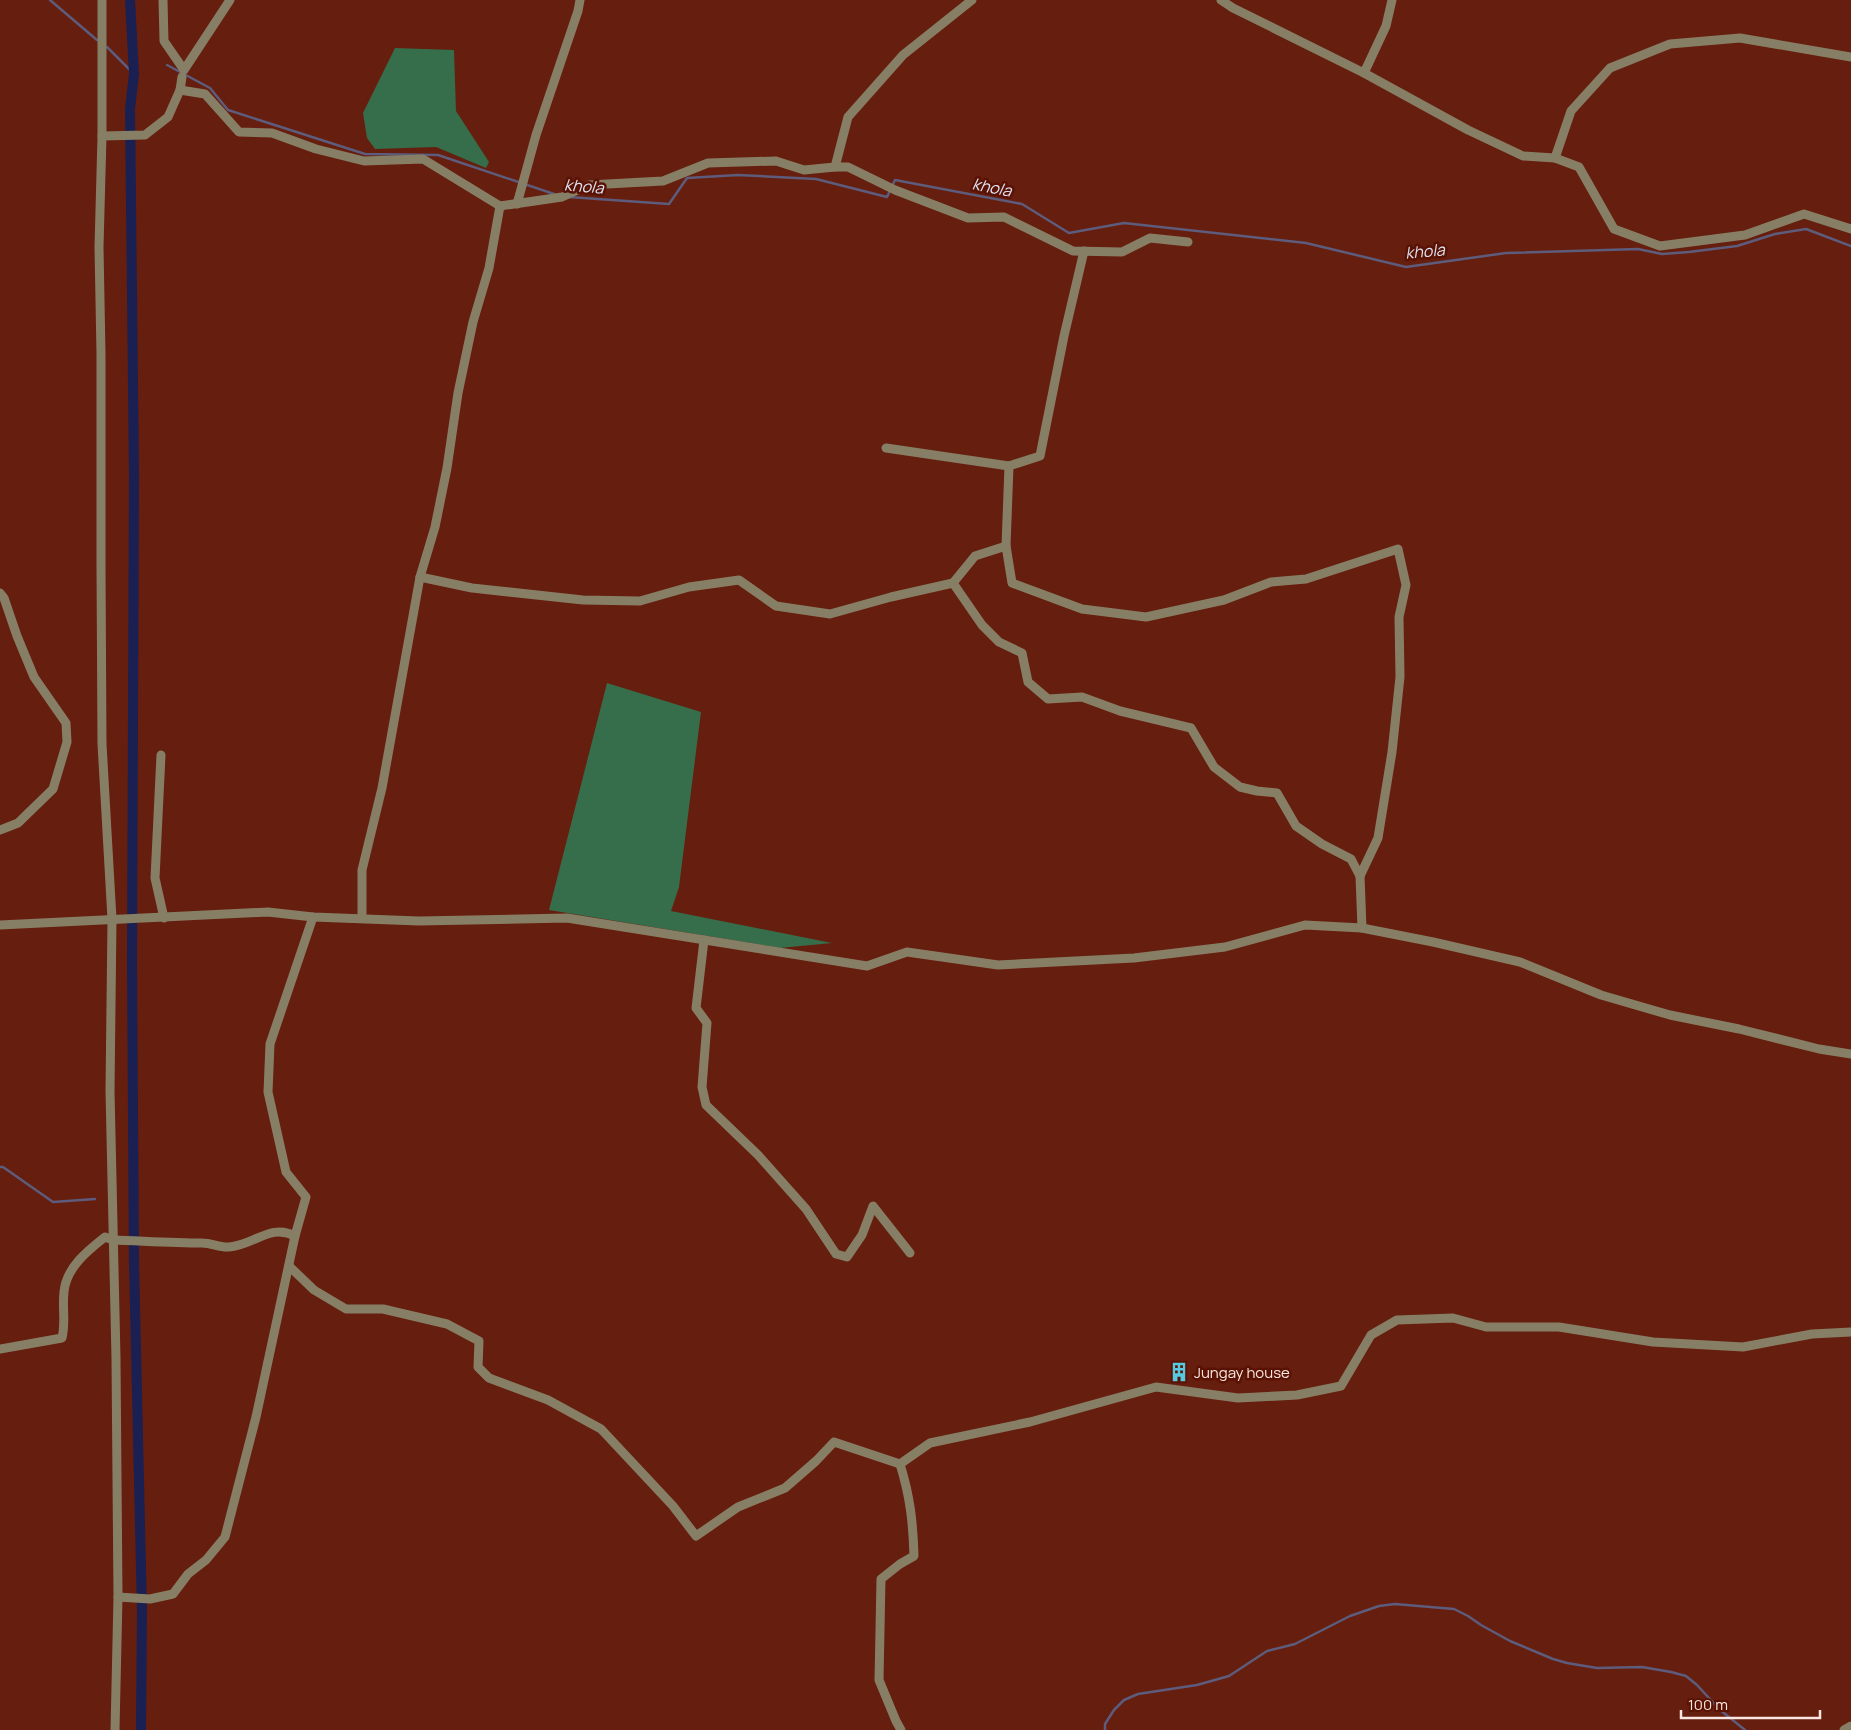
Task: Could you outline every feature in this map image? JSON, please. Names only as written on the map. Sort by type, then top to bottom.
[{"type":"street","points":[[102,0],[102,136],[99,247],[102,744],[112,919],[110,1091],[122,1598],[115,1730]]},
{"type":"street","points":[[163,0],[164,41],[184,70],[230,0]]},
{"type":"street","points":[[517,204],[536,135],[578,11],[580,0]]},
{"type":"street","points":[[835,167],[848,117],[903,55],[972,0]]},
{"type":"street","points":[[1221,0],[1233,8],[1364,73],[1468,130],[1523,156],[1555,158],[1579,166],[1614,229],[1660,246],[1745,234],[1804,214],[1851,230]]},
{"type":"street","points":[[1364,73],[1386,26],[1392,0]]},
{"type":"street","points":[[1555,158],[1571,111],[1610,68],[1670,44],[1740,38],[1851,57]]},
{"type":"street","points":[[102,136],[145,135],[168,117],[180,90],[182,77]]},
{"type":"street","points":[[180,90],[206,94],[239,132],[272,133],[316,149],[364,161],[423,159],[500,206],[562,197],[589,185],[663,181],[708,163],[776,161],[804,170],[848,167],[891,188],[968,218],[1004,217],[1073,251],[1122,252],[1150,238],[1188,242]]},
{"type":"street","points":[[362,918],[362,870],[382,788],[420,577],[435,527],[447,468],[458,392],[473,322],[489,268],[500,206]]},
{"type":"street","points":[[886,448],[1009,466],[1040,456],[1064,336],[1084,251]]},
{"type":"street","points":[[1009,466],[1006,546],[1012,582],[1082,609],[1146,617],[1224,600],[1271,582],[1306,579],[1398,549],[1406,585],[1399,617],[1400,677],[1392,752],[1378,838],[1360,876]]},
{"type":"street","points":[[420,577],[481,589],[583,600],[640,601],[689,587],[739,580],[776,606],[830,614],[891,597],[953,583],[975,556],[1006,546]]},
{"type":"street","points":[[953,583],[988,631],[999,642],[1022,653],[1028,682],[1048,699],[1082,697],[1120,711],[1191,728],[1214,766],[1240,787],[1277,793],[1296,826],[1322,844],[1351,860],[1360,876],[1362,928]]},
{"type":"street","points":[[0,593],[4,598],[34,677],[66,723],[67,742],[53,789],[18,823],[0,830]]},
{"type":"street","points":[[161,755],[154,878],[164,918]]},
{"type":"street","points":[[0,925],[268,912],[313,917],[419,921],[567,918],[867,966],[907,952],[998,965],[1134,958],[1225,947],[1305,925],[1362,928],[1520,962],[1600,995],[1670,1015],[1819,1049],[1851,1054]]},
{"type":"street","points":[[122,1598],[150,1599],[173,1594],[188,1574],[206,1560],[225,1537],[256,1417],[295,1236],[306,1198],[286,1172],[268,1092],[270,1044],[313,917]]},
{"type":"street","points":[[704,940],[696,1008],[707,1023],[702,1087],[706,1105],[758,1155],[800,1202],[836,1254],[847,1257],[862,1235],[873,1206],[910,1253]]},
{"type":"street","points":[[0,1349],[62,1338],[65,1325],[64,1291],[71,1270],[91,1247],[104,1237],[113,1240],[204,1243],[219,1247],[231,1247],[277,1230],[286,1231],[295,1236]]},
{"type":"street","points":[[289,1266],[314,1290],[346,1309],[383,1309],[447,1324],[479,1341],[478,1367],[489,1378],[548,1400],[601,1429],[673,1506],[696,1536],[738,1507],[785,1488],[816,1461],[834,1442],[900,1464]]},
{"type":"street","points":[[900,1464],[930,1443],[1030,1422],[1156,1387],[1238,1398],[1297,1396],[1341,1386],[1371,1335],[1398,1320],[1453,1318],[1486,1327],[1559,1327],[1653,1342],[1743,1347],[1812,1334],[1851,1332]]},
{"type":"street","points":[[900,1464],[909,1491],[914,1527],[914,1556],[900,1564],[882,1580],[879,1680],[901,1730]]},
{"type":"street","points":[[1844,1730],[1851,1726]]},
{"type":"green space","points":[[395,48],[454,50],[456,111],[489,162],[486,168],[436,147],[375,149],[367,138],[363,113]]},
{"type":"green space","points":[[607,683],[701,712],[679,887],[671,911],[832,943],[780,948],[549,910]]},
{"type":"waterway","name":"khola","points":[[50,0],[97,40]]},
{"type":"waterway","points":[[130,0],[134,74],[130,109],[134,475],[132,963],[134,1263],[142,1611],[141,1730]]},
{"type":"waterway","name":"khola","points":[[107,47],[134,74]]},
{"type":"waterway","name":"khola","points":[[167,65],[210,88],[228,110],[365,154],[438,155],[554,194]]},
{"type":"waterway","name":"khola","points":[[569,197],[669,204],[687,178],[738,175],[816,179],[887,197],[895,180],[1022,204],[1069,233],[1124,223],[1306,243],[1406,267],[1506,253],[1638,249],[1662,254],[1689,252],[1737,246],[1775,234],[1806,229],[1851,246]]},
{"type":"waterway","points":[[0,1167],[3,1167],[53,1202],[95,1199]]},
{"type":"waterway","points":[[1105,1730],[1105,1724],[1114,1710],[1124,1700],[1138,1694],[1197,1685],[1229,1676],[1267,1651],[1295,1644],[1350,1616],[1379,1606],[1395,1604],[1454,1609],[1510,1641],[1567,1663],[1597,1668],[1642,1667],[1686,1676],[1719,1709],[1745,1730]]},
{"type":"place","name":"Jungay house","points":[[1179,1372]]}]
